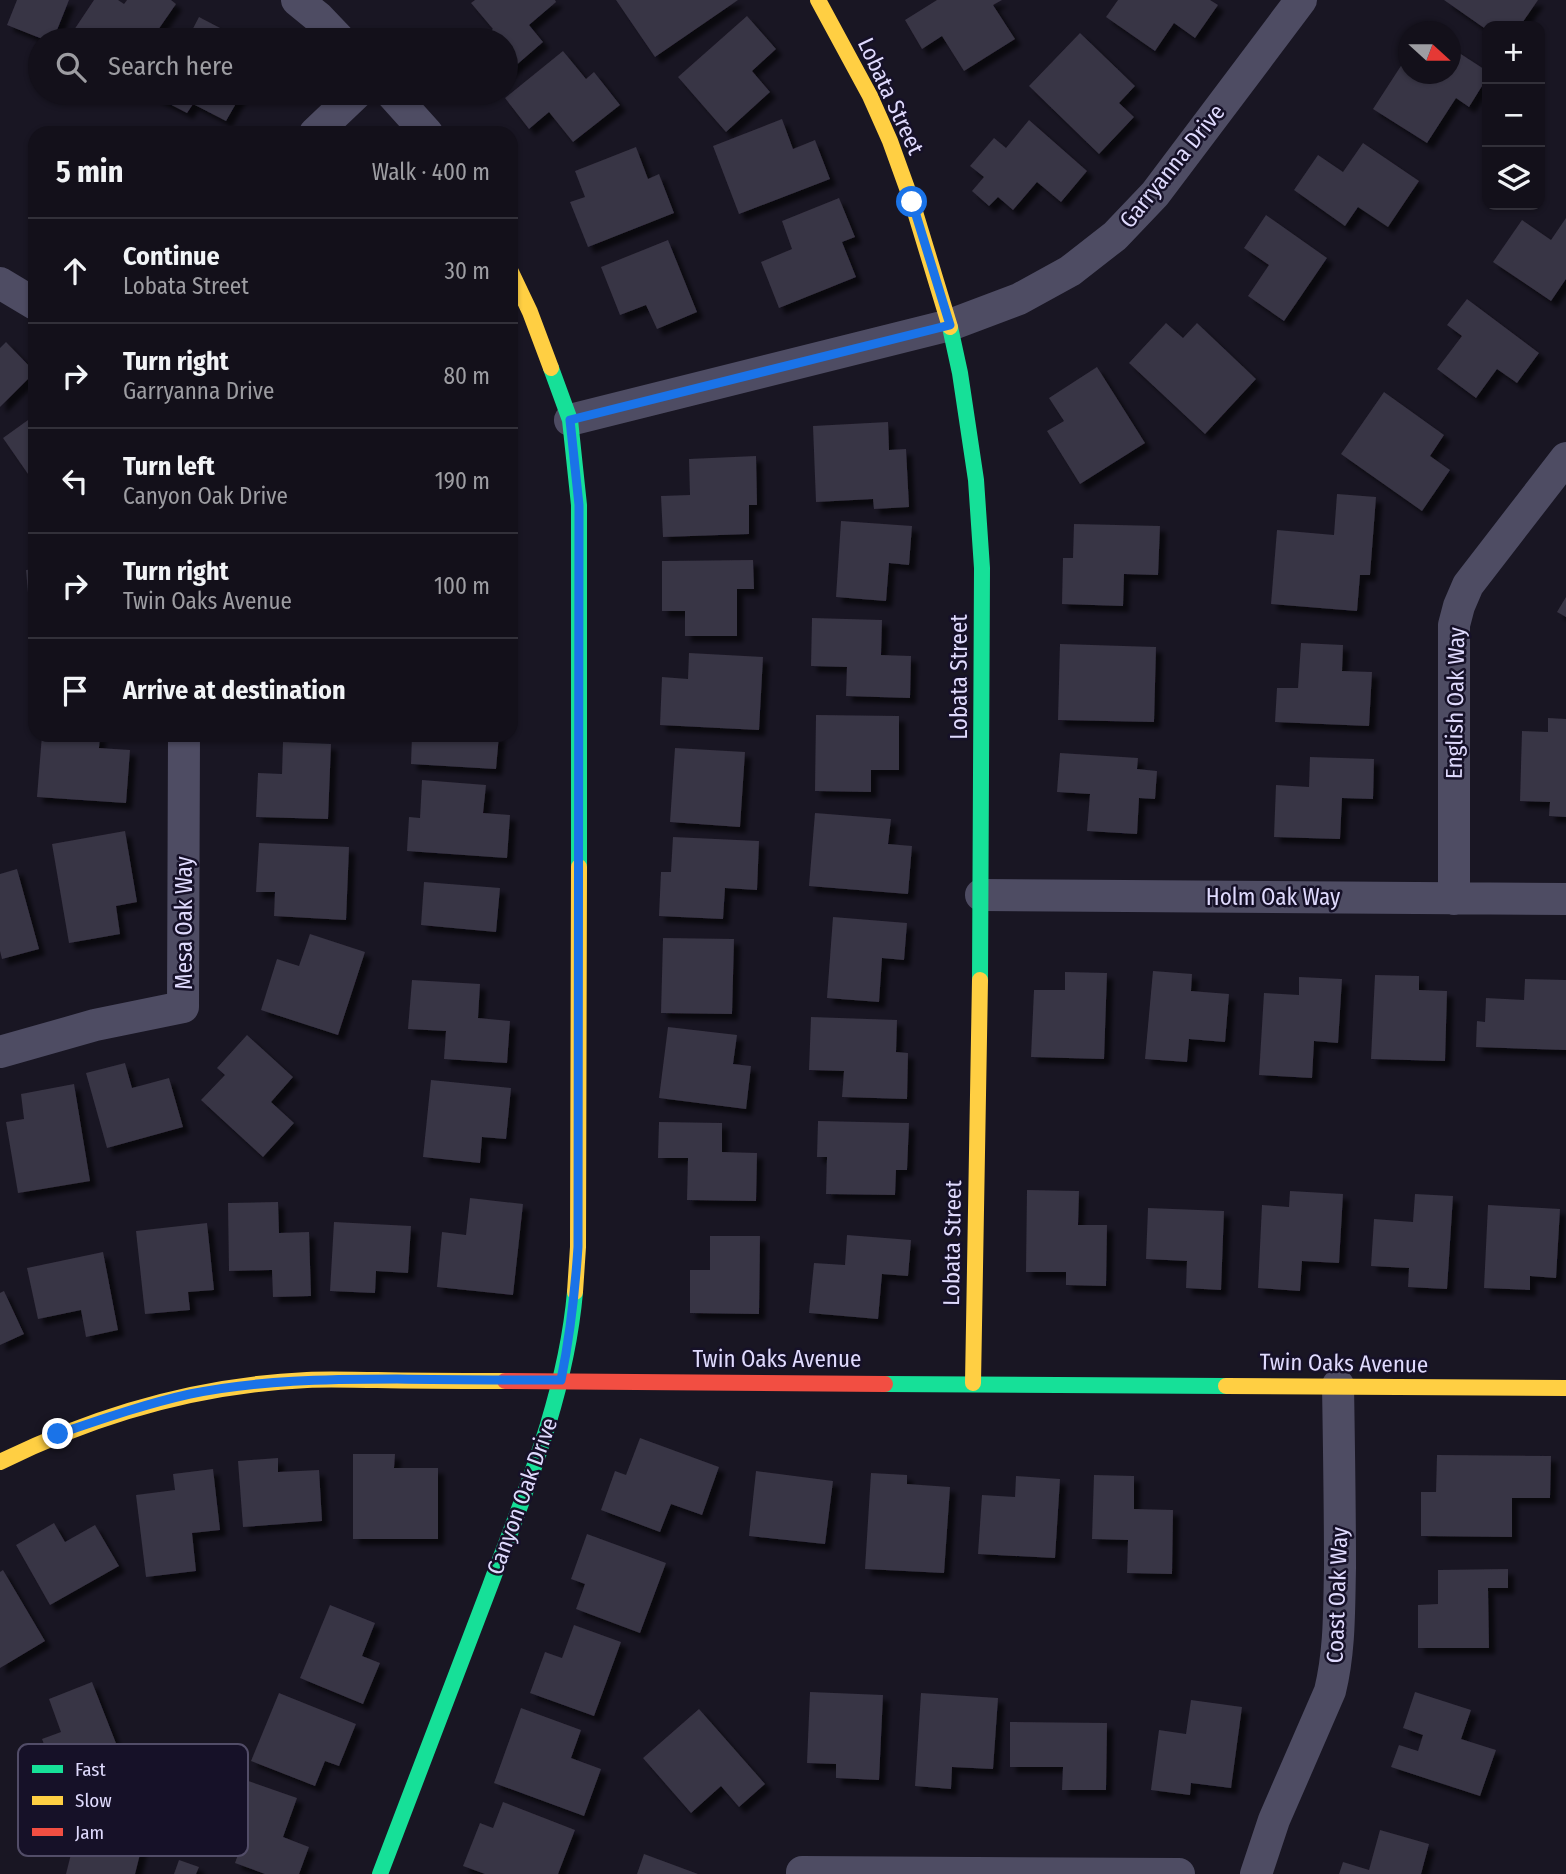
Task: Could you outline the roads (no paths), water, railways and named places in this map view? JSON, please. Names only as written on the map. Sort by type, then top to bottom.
[{"type":"street","points":[[297,0],[329,28]]},
{"type":"street","name":"Lobata Street","points":[[818,0],[870,96],[912,202],[950,325],[976,480],[981,528],[982,581],[981,895],[973,1383]]},
{"type":"street","name":"Garryanna Drive","points":[[570,420],[950,325],[1019,299],[1070,271],[1115,236],[1155,194],[1301,0]]},
{"type":"street","points":[[322,126],[345,105]]},
{"type":"street","points":[[402,105],[421,126]]},
{"type":"street","points":[[0,283],[28,300]]},
{"type":"street","name":"Canyon Oak Drive","points":[[380,1874],[539,1457],[561,1380],[575,1295],[578,1247],[579,505],[570,420],[518,287]]},
{"type":"street","name":"English Oak Way","points":[[1454,899],[1454,625],[1468,585],[1566,458]]},
{"type":"street","name":"Mesa Oak Way","points":[[0,1052],[95,1025],[183,1007],[184,742]]},
{"type":"street","name":"Holm Oak Way","points":[[981,895],[1566,899]]},
{"type":"street","name":"Twin Oaks Avenue","points":[[0,1462],[58,1434],[136,1408],[230,1387],[309,1380],[1566,1388]]},
{"type":"street","name":"Coast Oak Way","points":[[1256,1874],[1274,1820],[1330,1691],[1335,1668],[1340,1547],[1338,1385]]},
{"type":"street","points":[[802,1874],[1179,1874]]}]
